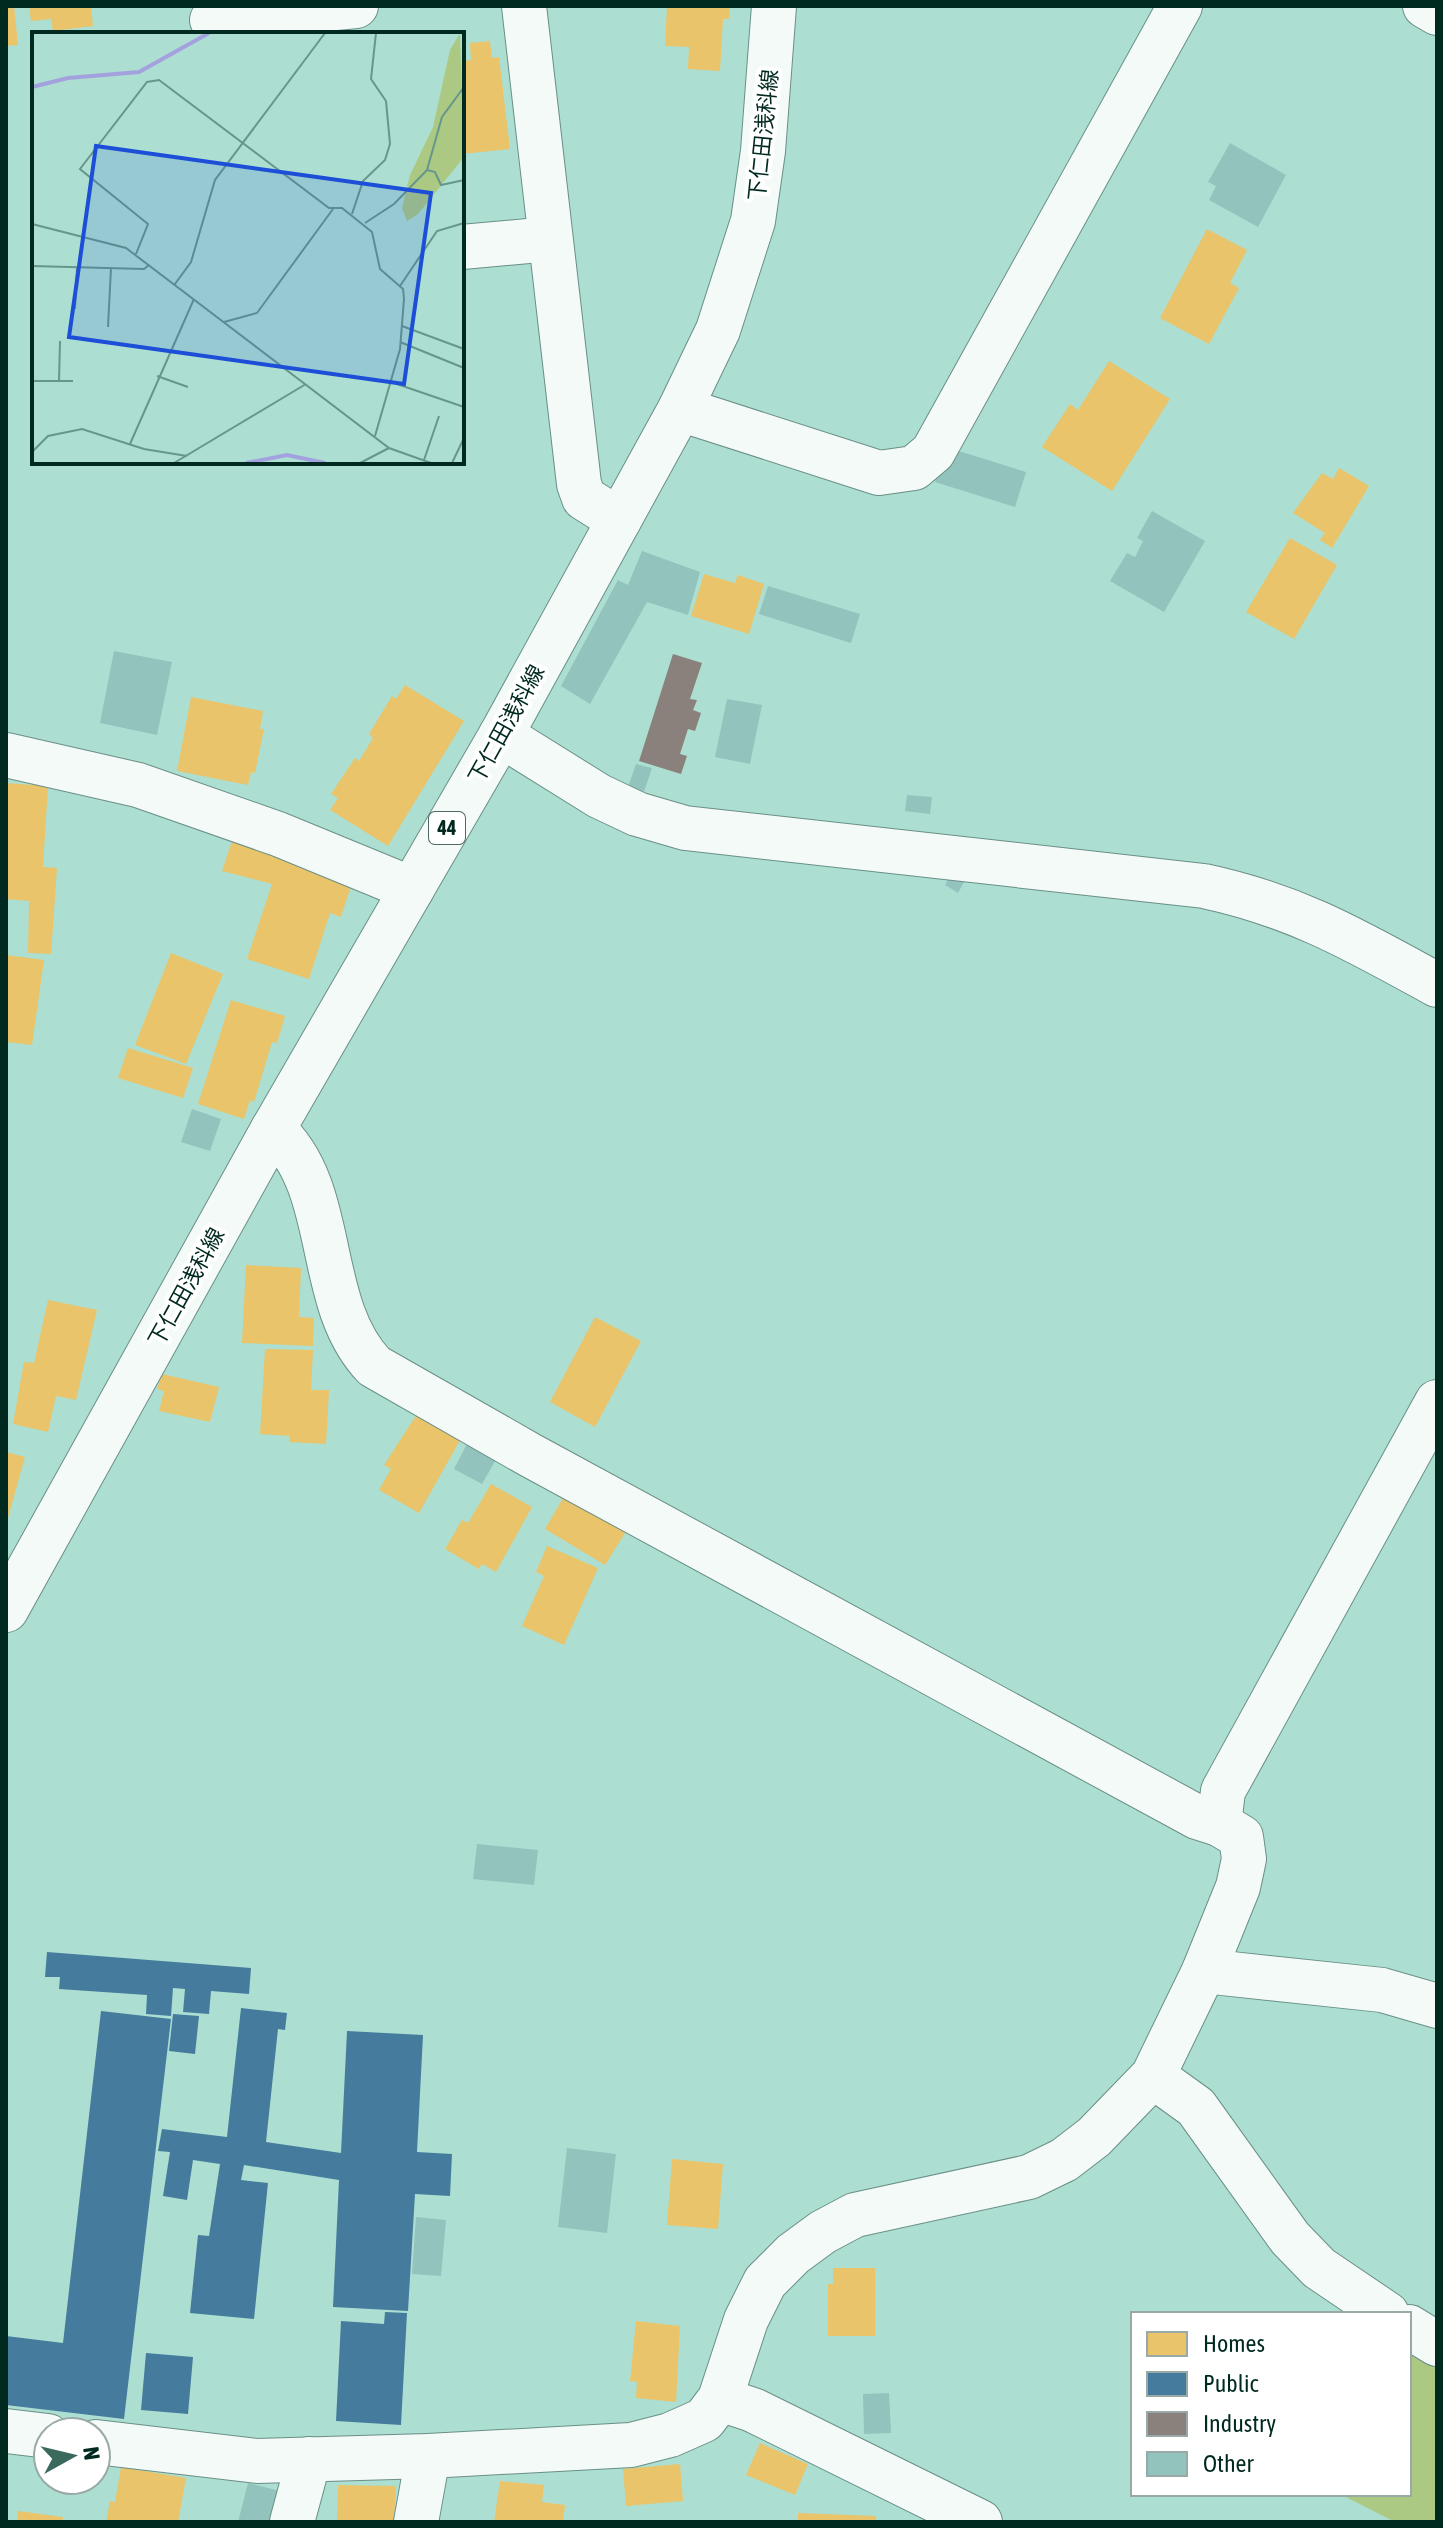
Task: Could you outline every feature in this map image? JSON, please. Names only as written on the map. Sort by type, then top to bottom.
[{"type":"street","points":[[212,20],[356,6]]},
{"type":"street","points":[[524,6],[579,484],[584,498],[619,520]]},
{"type":"street","name":"下仁田浅科線","points":[[6,1610],[273,1129],[501,735],[680,409],[718,330],[753,221],[763,151],[774,6]]},
{"type":"street","points":[[680,409],[879,473],[914,468],[933,452],[1180,6]]},
{"type":"street","points":[[1425,6],[1437,13]]},
{"type":"street","points":[[464,247],[550,239]]},
{"type":"street","points":[[501,735],[599,796],[637,814],[673,824],[809,843],[1131,875],[1204,886],[1258,898],[1313,918],[1437,985]]},
{"type":"street","points":[[6,755],[138,785],[278,834],[412,889]]},
{"type":"street","points":[[112,2444],[257,2461],[428,2456],[631,2445],[670,2435],[704,2420],[720,2399],[746,2320],[765,2282],[823,2232],[866,2212],[1029,2177],[1064,2160],[1094,2137],[1153,2076],[1204,1971],[1238,1887],[1244,1859],[1241,1837],[1219,1824],[1197,1817],[530,1455],[374,1366],[360,1351],[346,1320],[306,1174],[293,1147],[273,1129]]},
{"type":"street","points":[[1219,1824],[1223,1791],[1437,1402]]},
{"type":"street","points":[[1204,1971],[1382,1990],[1437,2006]]},
{"type":"street","points":[[1153,2076],[1196,2107],[1290,2238],[1319,2268],[1384,2312]]},
{"type":"street","points":[[1411,2328],[1437,2344]]},
{"type":"street","points":[[720,2399],[753,2410],[980,2522]]},
{"type":"street","points":[[6,2431],[32,2434]]},
{"type":"street","points":[[416,2522],[428,2456]]},
{"type":"street","points":[[292,2522],[309,2459]]},
{"type":"green space","points":[[1411,2338],[1437,2342],[1437,2522],[1395,2522],[1344,2496],[1411,2496]]},
{"type":"building: Homes","points":[[6,6],[14,6],[18,45],[6,46]]},
{"type":"building: Homes","points":[[29,6],[91,6],[93,26],[53,31],[51,19],[31,21]]},
{"type":"building: Homes","points":[[667,6],[730,6],[729,19],[723,19],[720,71],[688,69],[689,47],[665,46]]},
{"type":"building: Homes","points":[[490,41],[492,58],[499,57],[510,149],[464,154],[464,61],[471,60],[470,43]]},
{"type":"building: Homes","points":[[1207,229],[1247,250],[1230,283],[1239,288],[1209,344],[1160,318]]},
{"type":"building: Homes","points":[[1109,361],[1170,399],[1112,491],[1042,447],[1070,404],[1078,410]]},
{"type":"building: Homes","points":[[1339,468],[1369,486],[1332,548],[1320,540],[1325,533],[1293,513],[1322,473],[1333,479]]},
{"type":"building: Homes","points":[[1290,538],[1337,565],[1294,639],[1246,612]]},
{"type":"building: Homes","points":[[704,574],[735,583],[738,575],[764,584],[749,634],[691,616]]},
{"type":"building: Homes","points":[[405,685],[464,721],[388,846],[330,810],[338,798],[331,794],[355,758],[359,761],[373,738],[369,734],[392,696],[396,699]]},
{"type":"building: Homes","points":[[191,697],[263,711],[260,729],[264,729],[255,773],[251,772],[248,785],[177,771]]},
{"type":"building: Homes","points":[[6,783],[48,786],[43,867],[57,868],[51,954],[28,953],[29,901],[6,899]]},
{"type":"building: Homes","points":[[232,841],[353,880],[341,917],[330,913],[309,979],[247,959],[272,884],[222,871]]},
{"type":"building: Homes","points":[[171,953],[223,974],[186,1064],[135,1045]]},
{"type":"building: Homes","points":[[6,955],[44,960],[32,1045],[6,1042]]},
{"type":"building: Homes","points":[[231,1000],[285,1016],[277,1043],[272,1042],[254,1102],[250,1100],[244,1119],[198,1104]]},
{"type":"building: Homes","points":[[128,1048],[193,1068],[183,1098],[118,1078]]},
{"type":"building: Homes","points":[[246,1265],[301,1268],[299,1317],[314,1318],[313,1346],[242,1343]]},
{"type":"building: Homes","points":[[48,1300],[97,1310],[76,1400],[56,1396],[48,1432],[13,1424],[24,1362],[34,1363]]},
{"type":"building: Homes","points":[[595,1317],[641,1341],[595,1427],[550,1402]]},
{"type":"building: Homes","points":[[265,1349],[313,1350],[311,1390],[329,1390],[326,1444],[289,1442],[290,1436],[260,1434]]},
{"type":"building: Homes","points":[[162,1374],[219,1387],[210,1422],[159,1411],[164,1391],[157,1389]]},
{"type":"building: Homes","points":[[419,1411],[463,1435],[419,1513],[379,1490],[391,1469],[384,1465]]},
{"type":"building: Homes","points":[[6,1452],[25,1457],[7,1521],[6,1521]]},
{"type":"building: Homes","points":[[491,1484],[532,1507],[496,1572],[482,1564],[479,1569],[445,1549],[462,1520],[468,1523]]},
{"type":"building: Homes","points":[[566,1493],[627,1530],[605,1565],[545,1529]]},
{"type":"building: Homes","points":[[547,1546],[598,1568],[564,1645],[522,1626],[544,1576],[536,1572]]},
{"type":"building: Homes","points":[[672,2159],[723,2164],[718,2229],[667,2225]]},
{"type":"building: Homes","points":[[833,2268],[875,2268],[875,2336],[828,2336],[828,2284],[833,2284]]},
{"type":"building: Homes","points":[[636,2321],[680,2326],[676,2402],[636,2398],[637,2382],[630,2381]]},
{"type":"building: Homes","points":[[760,2443],[808,2464],[795,2495],[746,2475]]},
{"type":"building: Homes","points":[[680,2464],[683,2501],[626,2506],[623,2469]]},
{"type":"building: Homes","points":[[121,2467],[186,2478],[178,2522],[106,2522],[110,2501],[115,2502]]},
{"type":"building: Homes","points":[[500,2481],[544,2485],[542,2502],[565,2505],[563,2522],[494,2522]]},
{"type":"building: Homes","points":[[338,2485],[396,2486],[394,2522],[337,2522]]},
{"type":"building: Homes","points":[[18,2511],[63,2517],[62,2522],[17,2522]]},
{"type":"building: Homes","points":[[798,2513],[876,2516],[876,2522],[798,2522]]},
{"type":"building: Public","points":[[47,1952],[251,1968],[249,1994],[211,1991],[209,2014],[183,2012],[185,1989],[173,1988],[171,2016],[146,2014],[147,1995],[59,1989],[60,1977],[45,1977]]},
{"type":"building: Public","points":[[241,2008],[287,2013],[285,2030],[278,2029],[266,2142],[341,2153],[347,2031],[423,2035],[417,2152],[452,2154],[450,2196],[415,2194],[408,2311],[333,2307],[339,2180],[244,2165],[241,2180],[268,2183],[254,2319],[190,2313],[198,2235],[209,2236],[220,2164],[193,2160],[187,2200],[163,2196],[170,2152],[158,2151],[162,2129],[227,2137]]},
{"type":"building: Public","points":[[101,2011],[171,2019],[124,2419],[6,2405],[6,2336],[63,2343]]},
{"type":"building: Public","points":[[173,2014],[199,2016],[195,2054],[169,2051]]},
{"type":"building: Public","points":[[385,2312],[407,2313],[401,2425],[336,2421],[341,2321],[384,2324]]},
{"type":"building: Public","points":[[146,2353],[193,2357],[188,2414],[141,2410]]},
{"type":"building: Industry","points":[[673,654],[702,663],[690,699],[697,700],[693,710],[701,713],[695,731],[688,729],[680,754],[687,756],[681,774],[639,761]]},
{"type":"building: Other","points":[[1230,143],[1286,175],[1258,227],[1209,200],[1216,186],[1208,182]]},
{"type":"building: Other","points":[[946,447],[1026,472],[1015,507],[935,482]]},
{"type":"building: Other","points":[[1152,511],[1205,541],[1164,612],[1110,581],[1127,553],[1135,557],[1143,541],[1137,538]]},
{"type":"building: Other","points":[[642,551],[700,572],[688,615],[647,602],[590,704],[561,686],[618,580],[628,585]]},
{"type":"building: Other","points":[[768,586],[860,614],[851,643],[759,614]]},
{"type":"building: Other","points":[[114,651],[172,662],[157,735],[100,723]]},
{"type":"building: Other","points":[[727,699],[762,705],[750,764],[715,757]]},
{"type":"building: Other","points":[[636,764],[652,768],[644,792],[628,787]]},
{"type":"building: Other","points":[[907,795],[932,797],[930,814],[905,811]]},
{"type":"building: Other","points":[[951,875],[964,882],[958,893],[945,885]]},
{"type":"building: Other","points":[[192,1109],[221,1119],[210,1151],[181,1142]]},
{"type":"building: Other","points":[[469,1440],[498,1456],[482,1484],[454,1469]]},
{"type":"building: Other","points":[[477,1844],[538,1850],[534,1885],[473,1879]]},
{"type":"building: Other","points":[[567,2148],[616,2154],[607,2233],[558,2227]]},
{"type":"building: Other","points":[[416,2217],[446,2220],[441,2276],[412,2274]]},
{"type":"building: Other","points":[[889,2393],[891,2433],[864,2434],[863,2394]]},
{"type":"building: Other","points":[[248,2483],[284,2492],[277,2522],[238,2522]]}]
